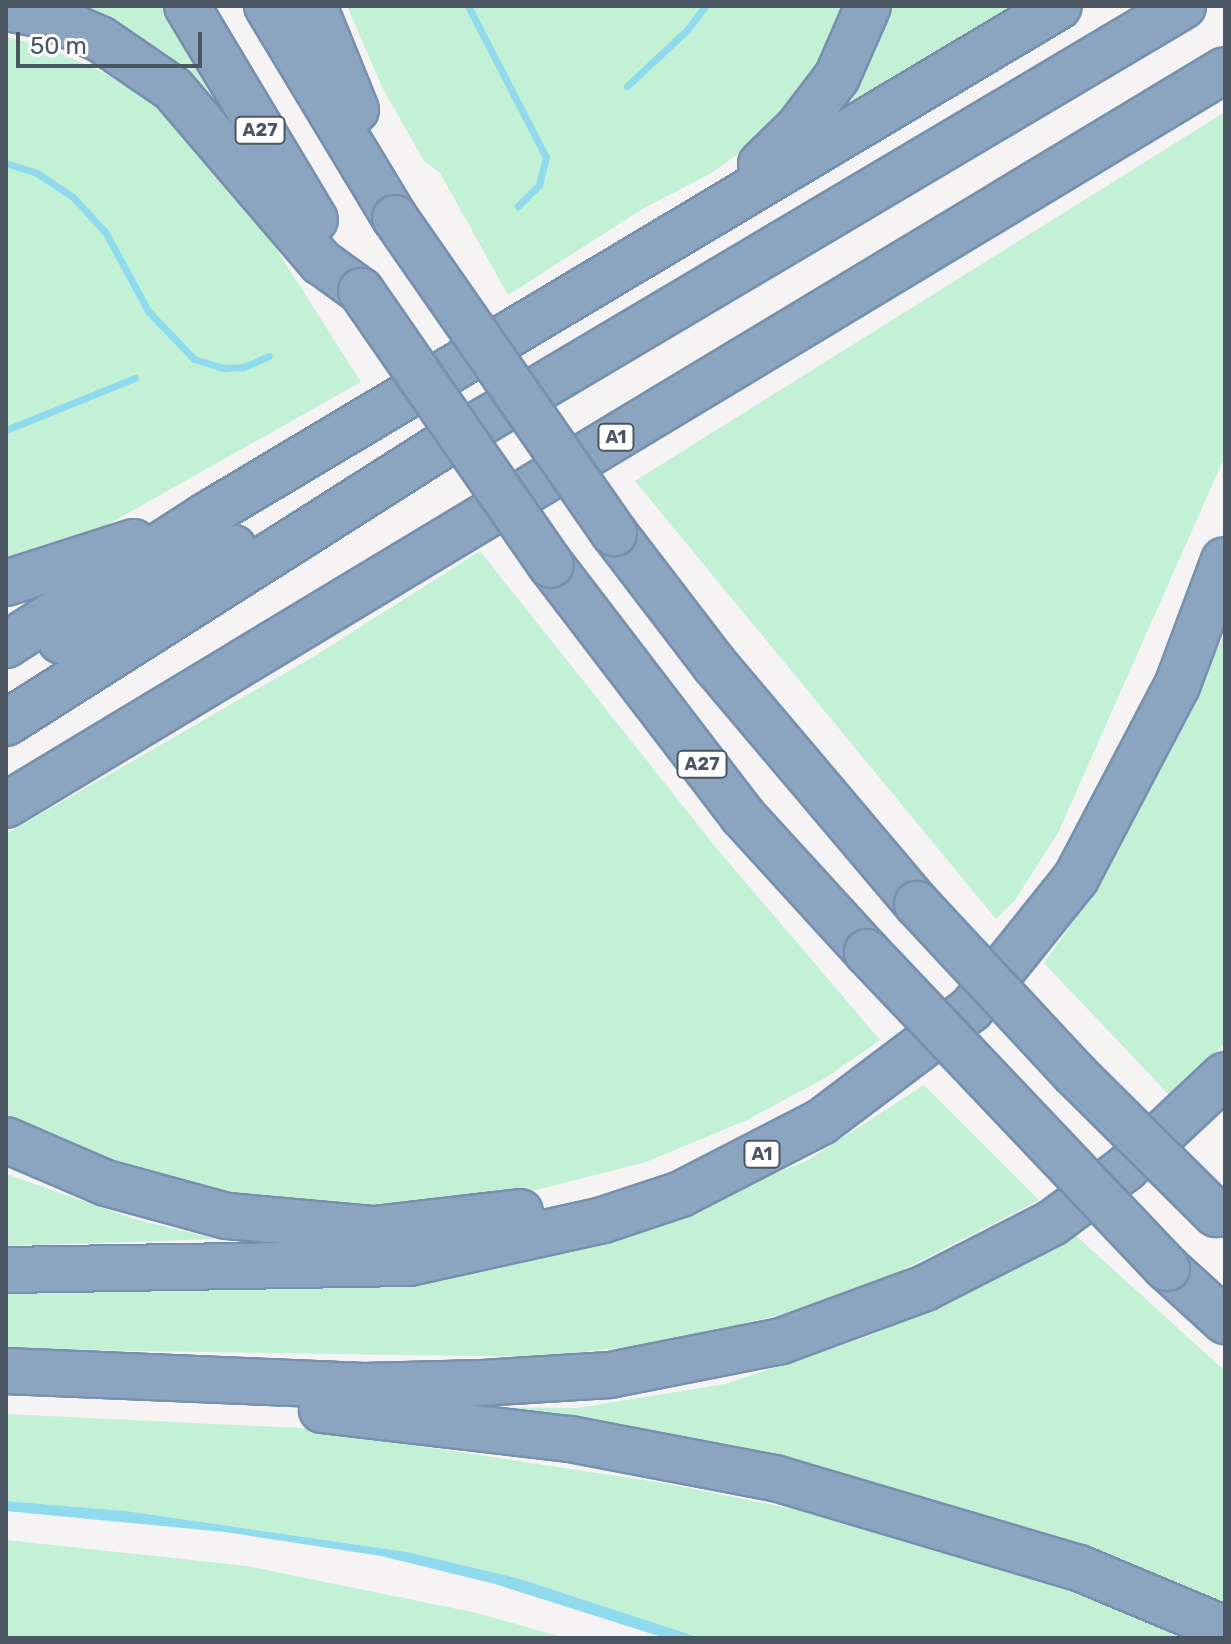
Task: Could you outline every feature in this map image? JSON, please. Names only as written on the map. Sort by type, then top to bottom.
[{"type":"highway","name":"A27","points":[[187,6],[328,258],[361,291],[551,565],[742,815],[867,952],[1167,1268],[1225,1321]]},
{"type":"highway","points":[[267,6],[395,218],[614,533],[715,665],[917,904],[1075,1074],[1221,1218]]},
{"type":"highway","points":[[314,6],[395,218]]},
{"type":"highway","points":[[707,215],[798,128],[837,77],[868,6]]},
{"type":"highway","points":[[6,645],[207,515],[1059,6]]},
{"type":"highway","points":[[6,723],[440,447],[1183,6]]},
{"type":"highway","points":[[6,8],[47,16],[100,39],[173,89],[328,258]]},
{"type":"highway","name":"A1","points":[[6,805],[1225,70]]},
{"type":"highway","points":[[6,671],[217,556],[440,447]]},
{"type":"highway","points":[[6,583],[207,515]]},
{"type":"highway","points":[[6,1140],[163,1201],[227,1216],[374,1229],[441,1225],[549,1207],[723,1154],[823,1105],[895,1056],[959,1000],[1014,939],[1059,882],[1097,814],[1224,559]]},
{"type":"highway","name":"A1","points":[[6,1270],[409,1263],[572,1228],[681,1194],[821,1122],[971,1009],[1068,890],[1165,712],[1224,559]]},
{"type":"highway","points":[[6,1371],[364,1386],[482,1383],[610,1375],[781,1341],[925,1288],[1052,1223],[1125,1169],[1225,1075]]},
{"type":"highway","points":[[118,1376],[284,1406],[570,1439],[775,1478],[1079,1568],[1225,1629]]},
{"type":"green space","points":[[14,6],[163,6],[227,126]]},
{"type":"green space","points":[[347,6],[850,6],[835,45],[779,125],[710,174],[644,208],[508,295],[440,173],[424,161],[382,87]]},
{"type":"green space","points":[[881,6],[1024,6],[810,134]]},
{"type":"green space","points":[[6,37],[47,47],[100,71],[152,101],[194,137],[240,192],[361,382],[105,526],[6,563]]},
{"type":"green space","points":[[1225,112],[1225,456],[1058,833],[1015,900],[996,919],[635,481]]},
{"type":"green space","points":[[480,551],[718,850],[880,1040],[827,1077],[747,1120],[646,1162],[446,1213],[184,1194],[6,1114],[6,834],[313,657]]},
{"type":"green space","points":[[1225,634],[1225,1043],[1171,1097],[1044,963],[1103,880]]},
{"type":"green space","points":[[924,1085],[1039,1200],[879,1282],[786,1313],[668,1342],[542,1357],[6,1349],[6,1284],[641,1229],[808,1160]]},
{"type":"green space","points":[[6,1174],[134,1219],[217,1239],[6,1246]]},
{"type":"green space","points":[[1072,1232],[1225,1371],[1225,1606],[451,1407],[577,1408],[725,1384],[869,1336],[992,1280]]},
{"type":"green space","points":[[6,1414],[300,1428],[663,1483],[808,1512],[1070,1588],[1188,1638],[700,1638],[407,1552],[126,1511],[6,1501]]},
{"type":"green space","points":[[6,1540],[247,1566],[477,1613],[565,1638],[6,1638]]},
{"type":"water","points":[[6,1501],[126,1511],[407,1552],[520,1579],[700,1638],[665,1638],[495,1584],[381,1556],[225,1532],[6,1511]]},
{"type":"waterway","points":[[468,6],[546,157],[539,185],[518,206]]},
{"type":"waterway","points":[[627,86],[687,30],[705,6]]},
{"type":"waterway","points":[[6,163],[37,173],[73,197],[106,233],[148,311],[194,359],[224,368],[244,367],[269,356]]},
{"type":"waterway","points":[[6,430],[135,378]]}]
